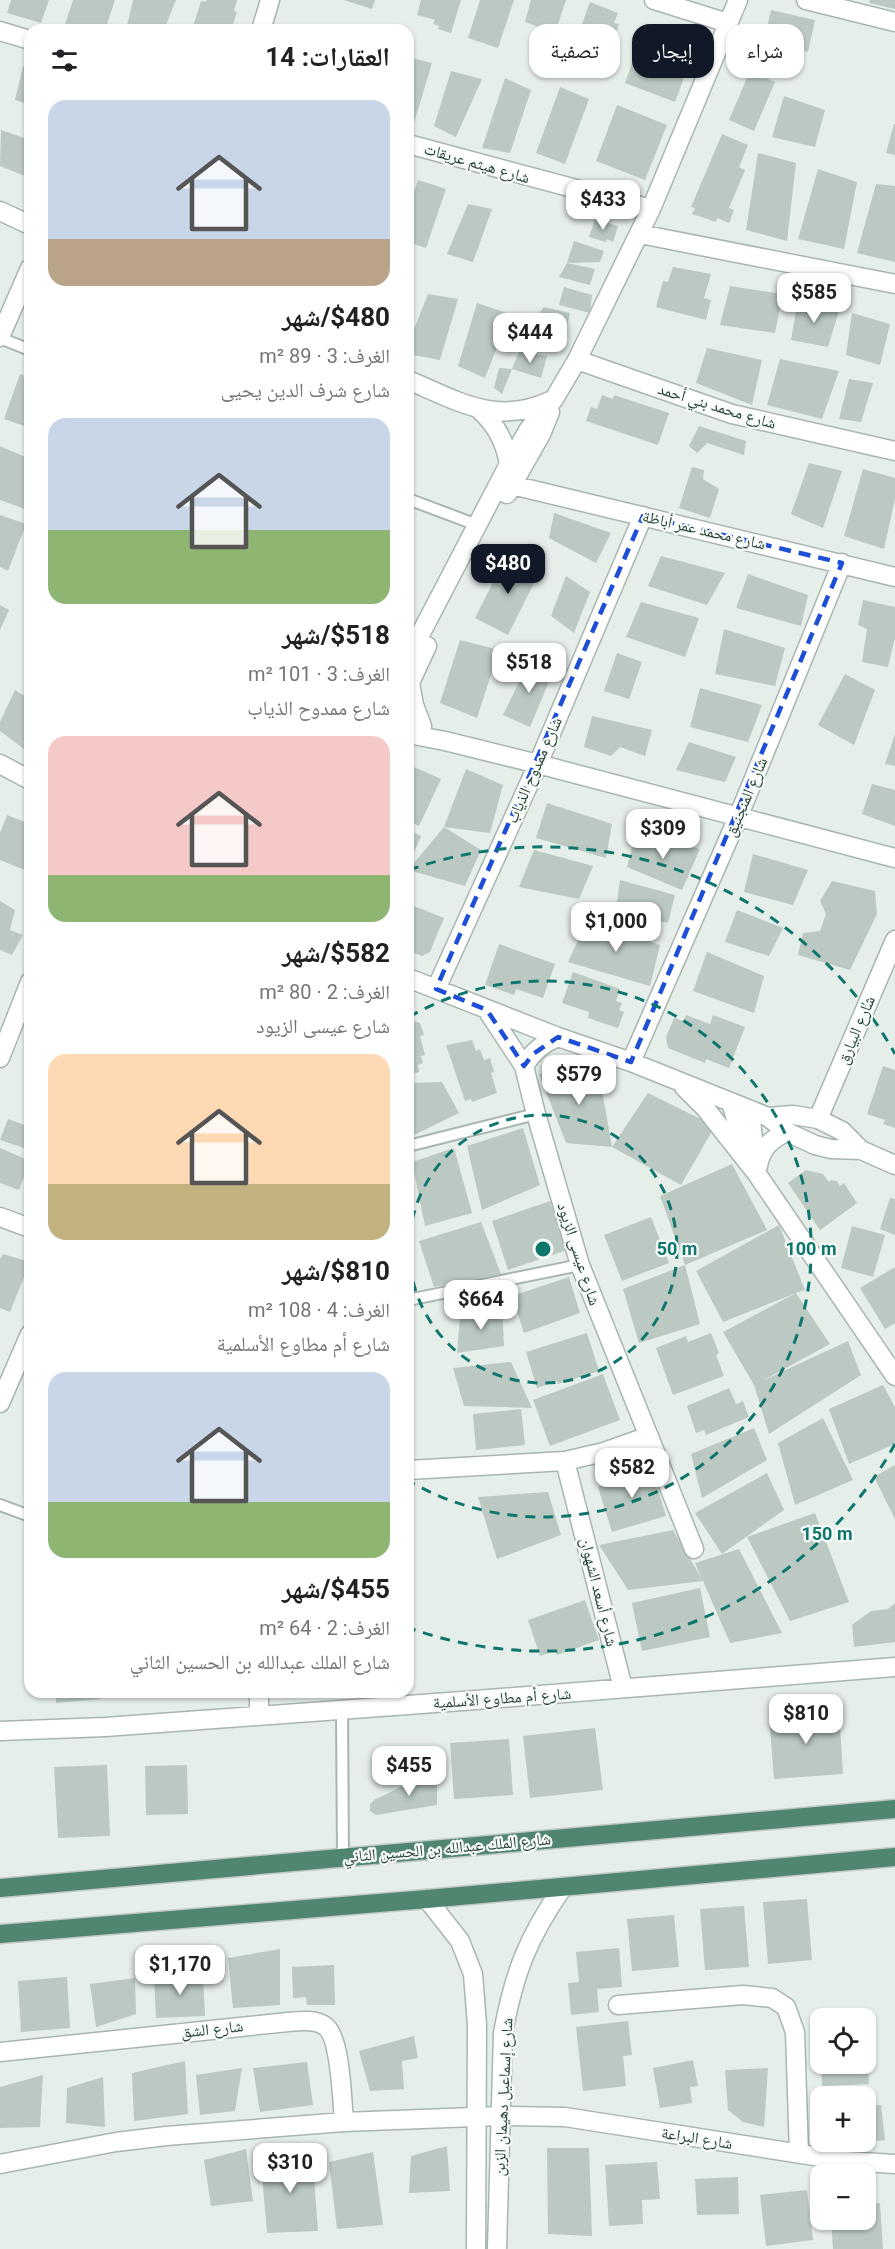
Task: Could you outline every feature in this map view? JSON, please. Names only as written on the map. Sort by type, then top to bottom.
[{"type":"highway","name":"شارع الملك عبدالله بن الحسين الثاني","points":[[0,1888],[895,1809]]},
{"type":"highway","points":[[0,1934],[895,1857]]},
{"type":"street","points":[[263,24],[270,0]]},
{"type":"street","points":[[654,0],[728,23]]},
{"type":"street","points":[[414,674],[509,464],[532,436],[547,423],[554,399],[577,360],[640,234],[738,0]]},
{"type":"street","points":[[806,0],[895,22]]},
{"type":"street","points":[[0,31],[24,38]]},
{"type":"street","name":"شارع هيثم عريقات","points":[[414,146],[651,209]]},
{"type":"street","points":[[0,211],[24,222]]},
{"type":"street","points":[[640,234],[895,284]]},
{"type":"street","points":[[0,337],[24,282]]},
{"type":"street","name":"شارع محمد بني أحمد","points":[[577,360],[732,414],[895,451]]},
{"type":"street","points":[[414,382],[480,410],[490,419],[500,434],[509,464]]},
{"type":"street","points":[[480,410],[516,411],[529,409],[554,399]]},
{"type":"street","points":[[516,411],[532,436]]},
{"type":"street","points":[[414,647],[482,527],[512,485],[532,436]]},
{"type":"street","name":"شارع محمد عمر أباظة","points":[[512,485],[895,577]]},
{"type":"street","name":"شارع ممدوح الذياب","points":[[436,989],[538,764],[643,516]]},
{"type":"street","name":"شارع المنجنيق","points":[[632,1062],[739,816],[842,563]]},
{"type":"street","points":[[414,732],[895,858]]},
{"type":"street","points":[[0,764],[24,777]]},
{"type":"street","name":"شارع البيارق","points":[[818,1119],[891,963],[895,940]]},
{"type":"street","points":[[414,980],[558,1037],[632,1062],[768,1117],[787,1132],[815,1145],[831,1149],[861,1150]]},
{"type":"street","points":[[0,1058],[24,997]]},
{"type":"street","name":"شارع عيسى الزيود","points":[[487,1010],[524,1066],[580,1265],[694,1549]]},
{"type":"street","points":[[524,1066],[543,1044],[558,1037]]},
{"type":"street","points":[[679,1082],[705,1107],[757,1174],[895,1376]]},
{"type":"street","points":[[731,1102],[742,1145],[757,1174]]},
{"type":"street","points":[[750,1110],[757,1174]]},
{"type":"street","points":[[768,1117],[793,1114],[818,1119],[842,1131],[861,1150],[895,1165]]},
{"type":"street","points":[[757,1174],[762,1152],[768,1143],[787,1132]]},
{"type":"street","points":[[0,1217],[24,1226]]},
{"type":"street","points":[[0,1403],[24,1358]]},
{"type":"street","points":[[414,1470],[565,1461],[604,1452],[649,1436]]},
{"type":"street","name":"شارع أسعد الشهوان","points":[[565,1461],[623,1688]]},
{"type":"street","name":"شارع أم مطاوع الأسلمية","points":[[0,1731],[105,1727],[895,1667]]},
{"type":"street","points":[[259,1698],[259,1714]]},
{"type":"street","name":"شارع إسماعيل دهيمان الزبن","points":[[497,2249],[503,2033],[514,1980],[529,1941],[563,1887]]},
{"type":"street","name":"شارع إسماعيل دهيمان الزبن","points":[[427,1899],[460,1941],[472,1974],[477,2025],[476,2249]]},
{"type":"street","points":[[618,2005],[743,1995],[772,1998],[786,2007],[795,2032],[799,2153]]},
{"type":"street","name":"شارع الشق","points":[[0,2052],[288,2022],[317,2022],[325,2026],[334,2042],[344,2122]]},
{"type":"street","points":[[0,2164],[116,2142],[344,2122],[500,2116]]},
{"type":"street","name":"شارع البراعة","points":[[500,2116],[565,2117],[846,2161],[895,2164]]},
{"type":"lane","points":[[0,337],[24,347]]},
{"type":"lane","points":[[414,501],[482,527]]},
{"type":"lane","points":[[414,1144],[536,1114]]},
{"type":"lane","points":[[414,1299],[580,1265]]},
{"type":"lane","points":[[0,1505],[24,1514]]},
{"type":"lane","points":[[342,1710],[343,1858]]},
{"type":"highlighted area","points":[[643,516],[842,563],[631,1062],[558,1037],[533,1054],[524,1066],[487,1010],[436,989]]},
{"type":"building","points":[[11,0],[49,0],[41,23],[7,13]]},
{"type":"building","points":[[73,0],[115,0],[107,24],[65,24]]},
{"type":"building","points":[[133,0],[176,0],[166,24],[127,24]]},
{"type":"building","points":[[207,0],[237,0],[234,11],[237,12],[233,24],[194,24],[201,1],[206,2]]},
{"type":"building","points":[[344,0],[375,0],[372,9]]},
{"type":"building","points":[[421,0],[461,0],[451,33],[438,29],[439,26],[433,24],[435,20],[417,15]]},
{"type":"building","points":[[480,0],[514,0],[498,48],[468,38]]},
{"type":"building","points":[[531,0],[566,0],[558,24],[525,22]]},
{"type":"building","points":[[870,0],[895,0],[895,9],[869,3]]},
{"type":"building","points":[[590,2],[618,13],[614,23],[619,24],[582,24]]},
{"type":"building","points":[[771,10],[815,20],[808,52],[804,51],[804,24],[768,24]]},
{"type":"building","points":[[414,58],[432,63],[414,123]]},
{"type":"building","points":[[632,64],[632,78],[684,78],[675,102],[625,83]]},
{"type":"building","points":[[23,66],[24,103],[15,100]]},
{"type":"building","points":[[451,71],[482,79],[456,137],[434,126]]},
{"type":"building","points":[[505,78],[531,90],[510,153],[482,148]]},
{"type":"building","points":[[747,78],[766,78],[775,82],[754,131],[729,120]]},
{"type":"building","points":[[560,87],[589,99],[565,164],[536,153]]},
{"type":"building","points":[[784,96],[825,110],[815,147],[772,137]]},
{"type":"building","points":[[617,105],[667,125],[645,180],[596,161]]},
{"type":"building","points":[[895,124],[895,155],[886,153]]},
{"type":"building","points":[[1,130],[24,138],[24,176],[0,166]]},
{"type":"building","points":[[722,134],[748,145],[739,167],[745,170],[729,208],[734,210],[729,223],[717,218],[716,222],[692,214],[695,208],[691,207]]},
{"type":"building","points":[[758,153],[796,163],[787,241],[746,230]]},
{"type":"building","points":[[818,169],[857,182],[844,249],[798,239]]},
{"type":"building","points":[[418,180],[446,189],[426,248],[414,244],[414,192]]},
{"type":"building","points":[[876,184],[895,186],[895,262],[857,253]]},
{"type":"building","points":[[468,204],[492,209],[473,262],[447,254]]},
{"type":"building","points":[[595,219],[618,226],[613,242],[589,237]]},
{"type":"building","points":[[574,241],[604,251],[600,262],[567,263]]},
{"type":"building","points":[[567,263],[595,269],[590,285],[559,277]]},
{"type":"building","points":[[673,267],[711,274],[704,298],[711,300],[706,320],[656,307],[663,281],[668,282]]},
{"type":"building","points":[[730,286],[783,294],[775,333],[720,325]]},
{"type":"building","points":[[564,287],[592,295],[590,313],[559,305]]},
{"type":"building","points":[[428,294],[458,299],[440,360],[414,355],[414,329]]},
{"type":"building","points":[[798,300],[839,311],[828,347],[791,340]]},
{"type":"building","points":[[477,303],[510,314],[485,378],[458,366]]},
{"type":"building","points":[[544,307],[570,313],[566,331],[537,316]]},
{"type":"building","points":[[852,313],[890,324],[880,365],[846,355]]},
{"type":"building","points":[[540,331],[561,338],[557,351],[536,345]]},
{"type":"building","points":[[707,348],[762,360],[752,405],[696,383]]},
{"type":"building","points":[[519,351],[547,356],[541,378],[512,369]]},
{"type":"building","points":[[780,359],[839,371],[822,419],[767,405]]},
{"type":"building","points":[[499,368],[512,369],[502,394],[494,388]]},
{"type":"building","points":[[20,374],[24,376],[24,426],[4,419]]},
{"type":"building","points":[[849,379],[873,383],[861,422],[839,419]]},
{"type":"building","points":[[602,395],[613,399],[614,395],[669,413],[658,445],[586,421],[591,407],[597,409]]},
{"type":"building","points":[[699,426],[746,441],[744,455],[707,443],[697,453],[689,446]]},
{"type":"building","points":[[0,446],[24,456],[24,509],[0,500]]},
{"type":"building","points":[[809,463],[842,471],[823,528],[791,514]]},
{"type":"building","points":[[692,467],[704,470],[703,479],[719,489],[710,518],[679,508]]},
{"type":"building","points":[[863,469],[895,478],[895,499],[884,549],[844,536]]},
{"type":"building","points":[[554,513],[611,533],[596,563],[549,538]]},
{"type":"building","points":[[0,515],[24,523],[24,529],[8,571],[0,567]]},
{"type":"building","points":[[661,556],[725,573],[707,605],[648,586]]},
{"type":"building","points":[[505,559],[518,566],[521,560],[541,569],[508,635],[475,618]]},
{"type":"building","points":[[748,574],[808,595],[801,626],[736,608]]},
{"type":"building","points":[[566,576],[590,592],[574,633],[551,616]]},
{"type":"building","points":[[863,600],[895,607],[895,638],[888,667],[862,662],[867,629],[858,625]]},
{"type":"building","points":[[641,602],[699,618],[685,657],[626,637]]},
{"type":"building","points":[[0,605],[9,610],[0,630]]},
{"type":"building","points":[[724,629],[785,648],[775,686],[715,674]]},
{"type":"building","points":[[460,640],[499,650],[477,718],[440,703]]},
{"type":"building","points":[[617,653],[642,662],[629,699],[604,691]]},
{"type":"building","points":[[531,658],[553,672],[530,727],[503,715]]},
{"type":"building","points":[[845,674],[875,690],[854,745],[818,725]]},
{"type":"building","points":[[700,688],[762,705],[748,742],[690,727]]},
{"type":"building","points":[[15,690],[24,695],[24,749],[0,731],[0,722]]},
{"type":"building","points":[[592,716],[652,730],[645,756],[620,747],[611,756],[584,747]]},
{"type":"building","points":[[895,734],[895,766],[885,764]]},
{"type":"building","points":[[689,742],[736,757],[725,782],[676,770]]},
{"type":"building","points":[[414,767],[441,779],[419,826],[414,824]]},
{"type":"building","points":[[466,769],[503,785],[490,833],[444,827]]},
{"type":"building","points":[[872,784],[895,790],[895,826],[862,814]]},
{"type":"building","points":[[547,803],[612,824],[606,858],[536,838]]},
{"type":"building","points":[[7,815],[24,822],[24,870],[0,860],[0,833]]},
{"type":"building","points":[[444,827],[481,850],[465,886],[414,872],[414,863]]},
{"type":"building","points":[[414,833],[421,836],[414,852]]},
{"type":"building","points":[[636,833],[700,849],[682,890],[627,867]]},
{"type":"building","points":[[534,850],[593,866],[579,899],[519,887]]},
{"type":"building","points":[[753,854],[808,870],[793,905],[744,892]]},
{"type":"building","points":[[620,880],[675,895],[668,923],[616,911]]},
{"type":"building","points":[[832,881],[875,891],[877,914],[850,970],[798,955],[803,933],[820,931],[826,914],[820,901]]},
{"type":"building","points":[[0,901],[15,910],[10,930],[23,935],[12,955],[0,950]]},
{"type":"building","points":[[414,906],[444,918],[430,952],[422,956],[414,953]]},
{"type":"building","points":[[737,910],[783,928],[769,956],[725,942]]},
{"type":"building","points":[[588,919],[660,945],[650,986],[568,962]]},
{"type":"building","points":[[499,944],[555,964],[543,998],[516,989],[514,995],[485,985]]},
{"type":"building","points":[[707,952],[764,976],[754,1013],[693,991]]},
{"type":"building","points":[[573,972],[620,989],[616,1001],[622,1003],[619,1010],[624,1012],[618,1028],[588,1018],[589,1012],[562,1003]]},
{"type":"building","points":[[686,1015],[710,1024],[713,1015],[745,1027],[729,1068],[706,1059],[705,1063],[668,1048],[666,1037],[674,1018],[684,1021]]},
{"type":"building","points":[[414,1021],[420,1023],[424,1035],[420,1036],[425,1055],[421,1056],[423,1063],[418,1065],[419,1072],[414,1073]]},
{"type":"building","points":[[472,1040],[476,1051],[480,1049],[484,1060],[490,1058],[494,1072],[491,1073],[497,1093],[472,1102],[471,1099],[465,1101],[446,1045]]},
{"type":"building","points":[[883,1066],[895,1070],[895,1128],[883,1124],[885,1120],[867,1114]]},
{"type":"building","points":[[598,1068],[612,1147],[566,1143],[539,1074]]},
{"type":"building","points":[[442,1082],[459,1113],[414,1135],[414,1083]]},
{"type":"building","points":[[648,1093],[715,1126],[681,1185],[612,1147]]},
{"type":"building","points":[[8,1119],[24,1125],[24,1148],[0,1140]]},
{"type":"building","points":[[523,1128],[540,1185],[482,1210],[467,1146]]},
{"type":"building","points":[[0,1148],[24,1158],[24,1177],[19,1190],[0,1183]]},
{"type":"building","points":[[454,1148],[472,1213],[425,1226],[414,1161]]},
{"type":"building","points":[[732,1164],[767,1230],[685,1265],[660,1196]]},
{"type":"building","points":[[806,1170],[823,1174],[829,1182],[837,1181],[840,1186],[844,1183],[857,1203],[820,1230],[788,1183]]},
{"type":"building","points":[[890,1198],[895,1199],[895,1235],[880,1229]]},
{"type":"building","points":[[550,1201],[567,1250],[508,1270],[492,1221]]},
{"type":"building","points":[[651,1217],[669,1263],[622,1281],[604,1235]]},
{"type":"building","points":[[481,1222],[501,1274],[434,1287],[419,1241]]},
{"type":"building","points":[[779,1225],[805,1290],[723,1322],[696,1271]]},
{"type":"building","points":[[852,1226],[885,1235],[873,1277],[841,1268]]},
{"type":"building","points":[[3,1254],[24,1260],[24,1277],[10,1312],[0,1308],[0,1259]]},
{"type":"building","points":[[685,1265],[700,1324],[639,1343],[623,1289]]},
{"type":"building","points":[[895,1267],[895,1323],[885,1329],[860,1288]]},
{"type":"building","points":[[569,1277],[580,1313],[524,1333],[512,1296]]},
{"type":"building","points":[[796,1293],[830,1344],[762,1381],[848,1341],[861,1375],[769,1434],[754,1385],[723,1332]]},
{"type":"building","points":[[502,1307],[504,1346],[457,1353],[460,1316]]},
{"type":"building","points":[[587,1333],[599,1371],[537,1388],[526,1352]]},
{"type":"building","points":[[711,1333],[719,1353],[716,1355],[724,1376],[673,1395],[656,1348],[686,1336],[688,1342]]},
{"type":"building","points":[[511,1362],[532,1408],[464,1406],[453,1368]]},
{"type":"building","points":[[603,1374],[620,1420],[550,1446],[533,1400]]},
{"type":"building","points":[[883,1385],[895,1407],[895,1444],[849,1464],[829,1409]]},
{"type":"building","points":[[729,1388],[736,1404],[743,1401],[749,1417],[706,1435],[704,1430],[696,1433],[687,1406]]},
{"type":"building","points":[[521,1409],[525,1445],[476,1450],[473,1414]]},
{"type":"building","points":[[823,1418],[853,1480],[795,1505],[778,1443]]},
{"type":"building","points":[[754,1428],[767,1460],[702,1498],[691,1454]]},
{"type":"building","points":[[650,1463],[666,1516],[612,1532],[598,1487],[617,1481],[615,1474]]},
{"type":"building","points":[[895,1465],[895,1519],[874,1477]]},
{"type":"building","points":[[767,1473],[784,1510],[722,1554],[695,1513]]},
{"type":"building","points":[[548,1492],[561,1535],[497,1559],[478,1497]]},
{"type":"building","points":[[815,1513],[849,1602],[790,1621],[747,1537]]},
{"type":"building","points":[[673,1530],[702,1579],[695,1563],[739,1549],[782,1633],[730,1643],[703,1581],[628,1590],[599,1545]]},
{"type":"building","points":[[700,1588],[710,1637],[642,1651],[632,1603]]},
{"type":"building","points":[[585,1600],[599,1640],[557,1655],[555,1651],[540,1656],[528,1620]]},
{"type":"building","points":[[895,1603],[895,1642],[854,1647],[852,1625],[871,1611],[888,1609]]},
{"type":"building","points":[[56,1698],[101,1699],[56,1703]]},
{"type":"building","points":[[839,1711],[843,1774],[774,1779],[769,1716]]},
{"type":"building","points":[[595,1728],[603,1790],[530,1798],[523,1736]]},
{"type":"building","points":[[509,1739],[513,1795],[454,1799],[450,1743]]},
{"type":"building","points":[[107,1765],[110,1836],[58,1838],[54,1767]]},
{"type":"building","points":[[187,1765],[188,1814],[146,1815],[145,1766]]},
{"type":"building","points":[[437,1770],[437,1805],[376,1815],[370,1811],[370,1804],[374,1800]]},
{"type":"building","points":[[807,1899],[812,1960],[768,1964],[763,1902]]},
{"type":"building","points":[[744,1906],[749,1967],[705,1970],[700,1909]]},
{"type":"building","points":[[674,1915],[679,1967],[632,1971],[627,1919]]},
{"type":"building","points":[[619,1948],[622,1987],[597,1989],[599,2012],[571,2015],[568,1983],[579,1982],[576,1952]]},
{"type":"building","points":[[280,1949],[280,2005],[233,2008],[228,1958]]},
{"type":"building","points":[[334,1965],[335,2005],[307,2005],[306,1997],[293,1998],[292,1967]]},
{"type":"building","points":[[203,1974],[205,2016],[156,2018],[154,1976]]},
{"type":"building","points":[[67,1977],[70,2028],[21,2032],[18,1981]]},
{"type":"building","points":[[135,1978],[136,2014],[96,2027],[90,1984]]},
{"type":"building","points":[[628,2021],[632,2055],[623,2056],[626,2086],[583,2091],[576,2027]]},
{"type":"building","points":[[414,2036],[418,2058],[402,2061],[404,2089],[370,2091],[359,2051]]},
{"type":"building","points":[[693,2060],[698,2086],[690,2087],[692,2103],[660,2108],[653,2068]]},
{"type":"building","points":[[185,2061],[188,2114],[134,2121],[132,2073]]},
{"type":"building","points":[[307,2062],[313,2105],[260,2112],[253,2068]]},
{"type":"building","points":[[242,2068],[235,2111],[200,2115],[196,2075]]},
{"type":"building","points":[[768,2068],[764,2127],[743,2122],[728,2110],[725,2070]]},
{"type":"building","points":[[821,2074],[869,2074],[869,2084],[822,2086]]},
{"type":"building","points":[[43,2075],[40,2127],[0,2128],[0,2087]]},
{"type":"building","points":[[103,2077],[105,2127],[66,2123],[67,2088]]},
{"type":"building","points":[[876,2105],[881,2105],[885,2140],[876,2141]]},
{"type":"building","points":[[447,2146],[450,2191],[409,2193],[411,2156]]},
{"type":"building","points":[[547,2148],[589,2148],[592,2236],[548,2234]]},
{"type":"building","points":[[246,2149],[253,2201],[211,2206],[204,2160]]},
{"type":"building","points":[[312,2151],[318,2231],[267,2233],[261,2163]]},
{"type":"building","points":[[373,2152],[383,2225],[337,2229],[329,2162]]},
{"type":"building","points":[[657,2162],[660,2199],[642,2200],[643,2224],[609,2226],[605,2165]]},
{"type":"building","points":[[738,2177],[739,2214],[697,2215],[695,2179]]},
{"type":"building","points":[[807,2190],[813,2240],[766,2246],[760,2195]]},
{"type":"building","points":[[876,2203],[880,2203],[883,2249],[833,2249],[832,2230],[876,2230]]}]
